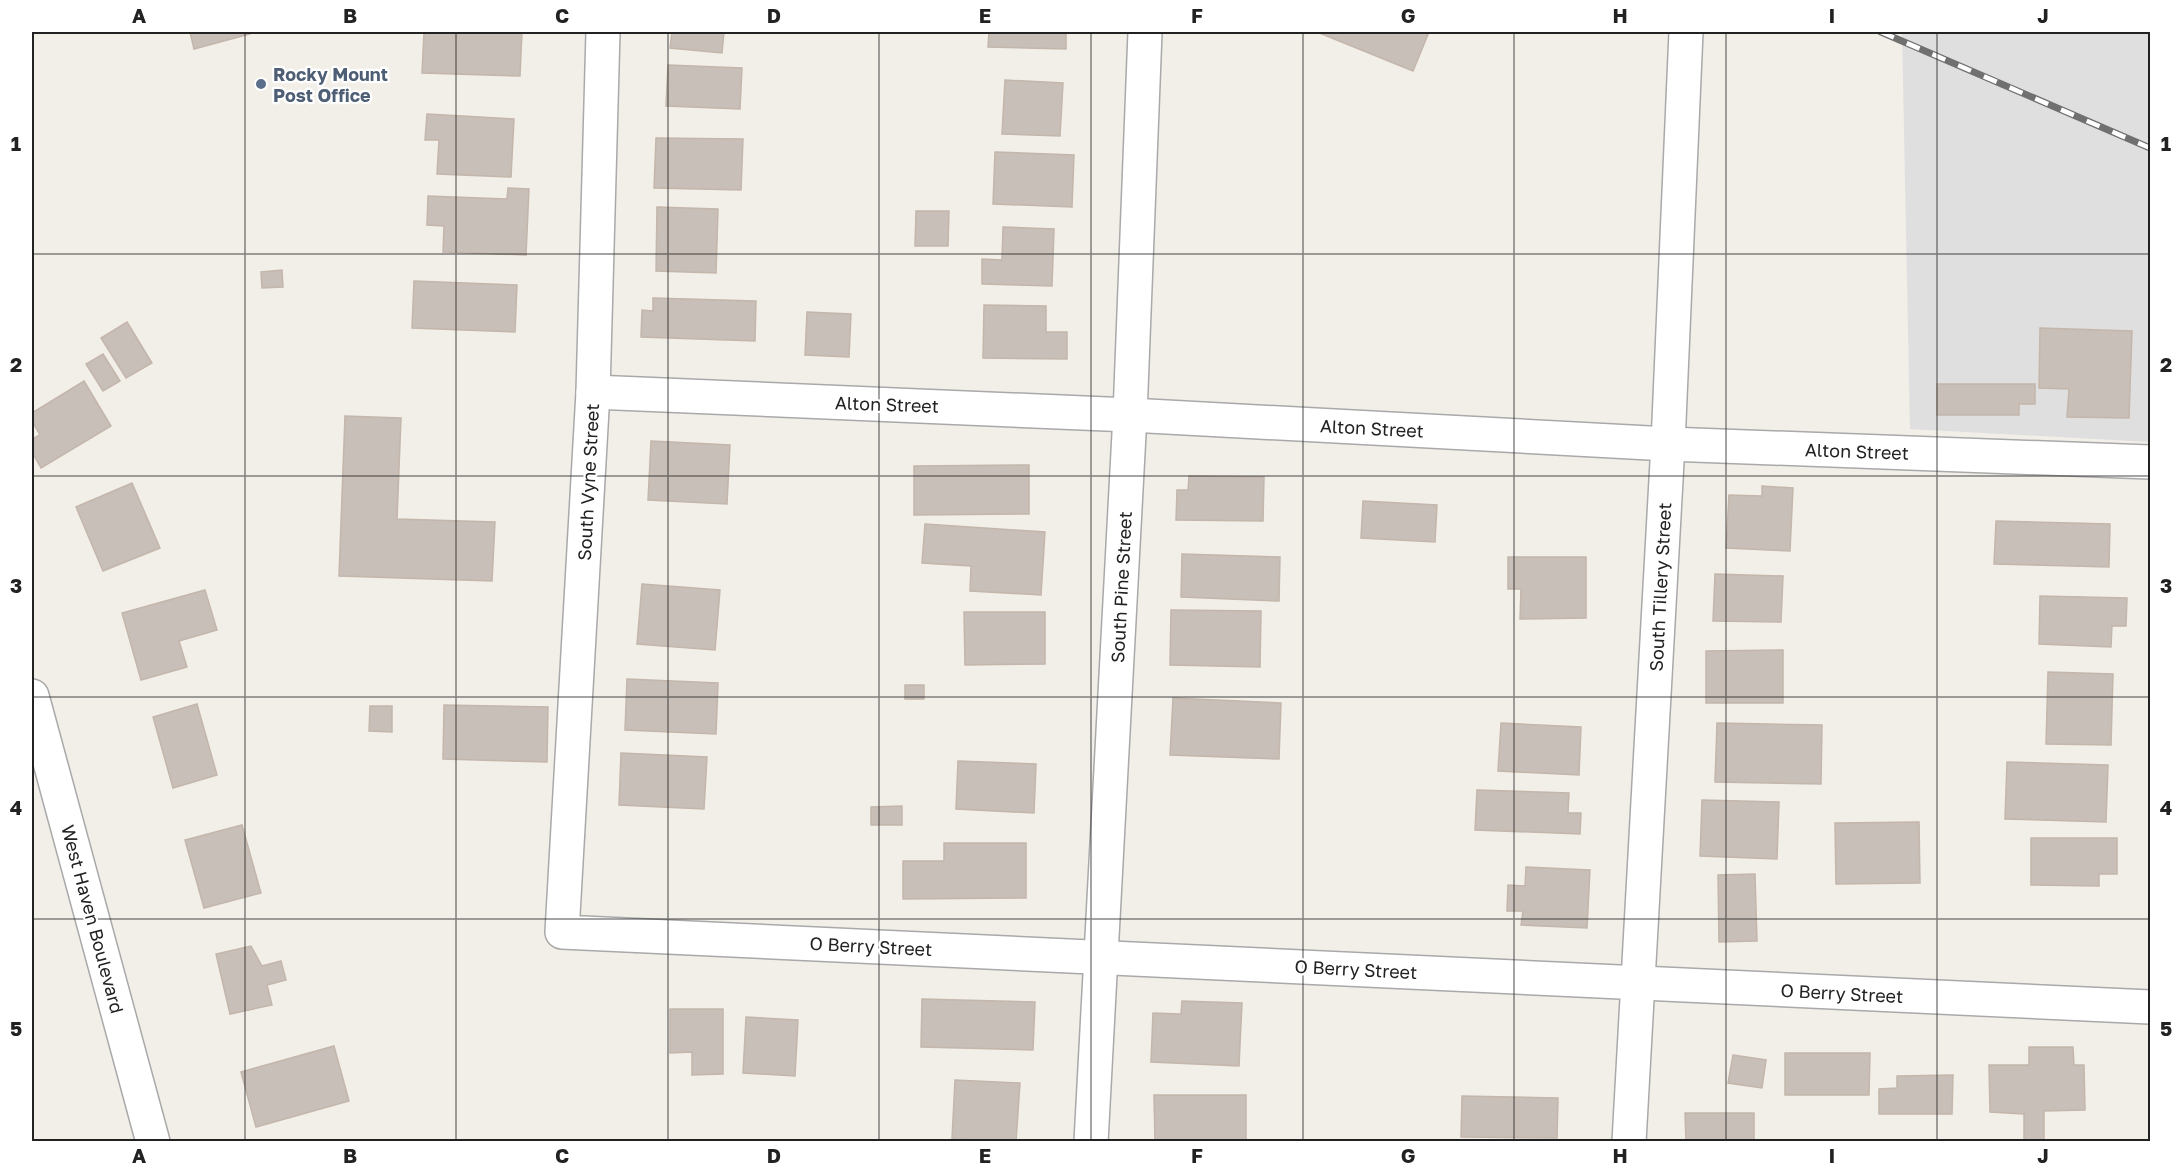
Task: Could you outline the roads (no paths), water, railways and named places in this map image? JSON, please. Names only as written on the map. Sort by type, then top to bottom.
[{"type":"street","name":"South Vyne Street","points":[[562,932],[593,392],[603,32]]},
{"type":"street","name":"South Pine Street","points":[[1091,1142],[1130,415],[1145,32]]},
{"type":"street","name":"South Tillery Street","points":[[1629,1142],[1635,983],[1668,444],[1686,32]]},
{"type":"street","name":"Alton Street","points":[[593,392],[1130,415],[1668,444],[2151,462]]},
{"type":"street","name":"West Haven Boulevard","points":[[32,696],[153,1142]]},
{"type":"street","name":"O Berry Street","points":[[562,932],[2151,1007]]},
{"type":"railway","points":[[1881,32],[2150,148]]},
{"type":"place","name":"Rocky Mount Post Office","points":[[261,84]]}]
